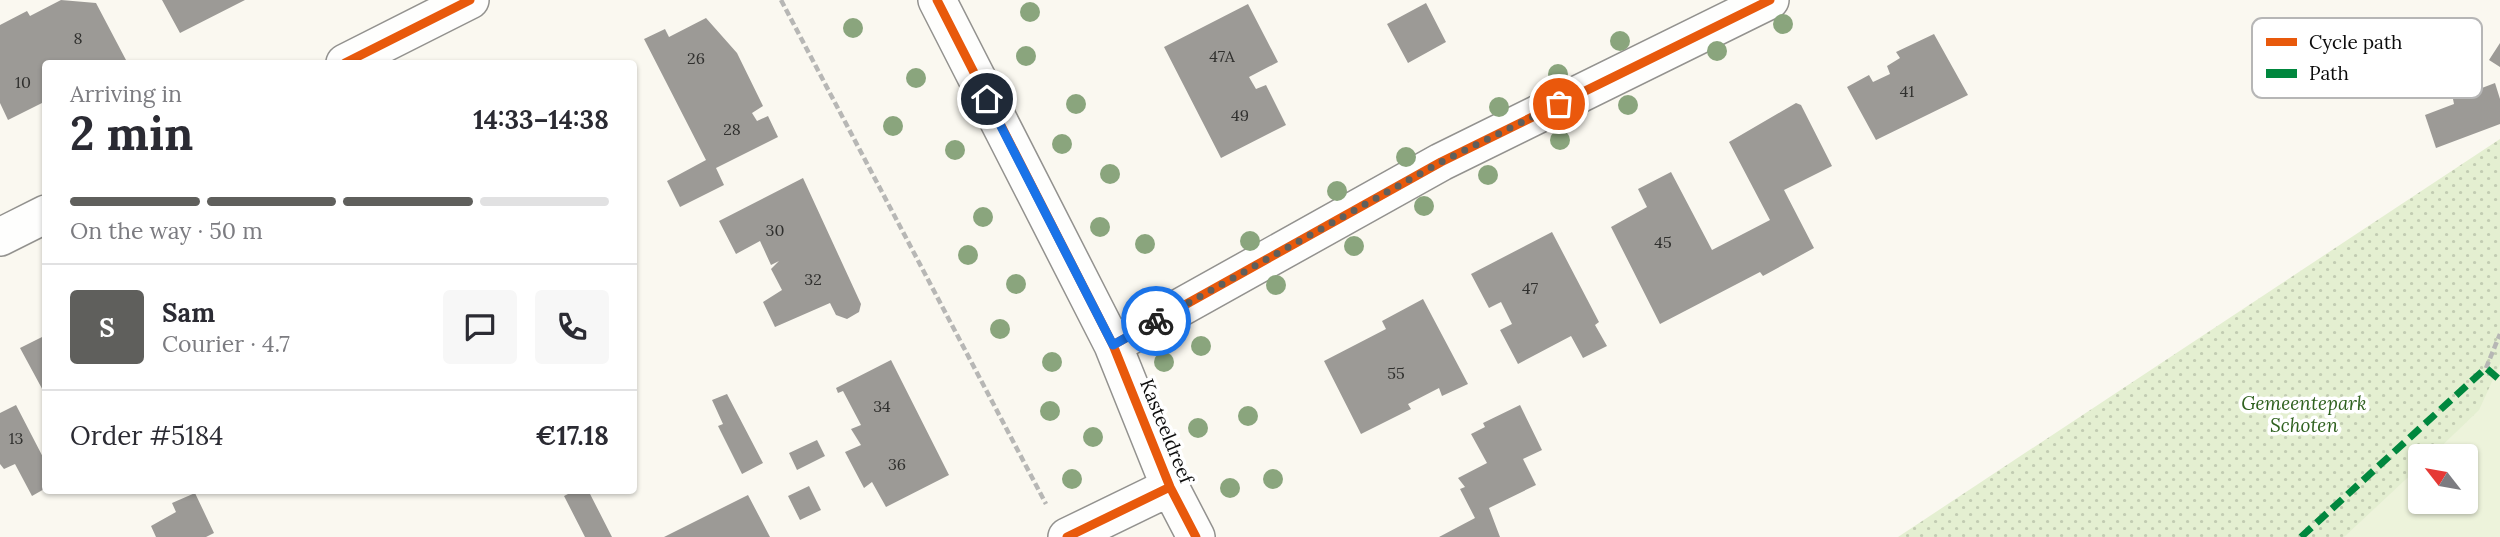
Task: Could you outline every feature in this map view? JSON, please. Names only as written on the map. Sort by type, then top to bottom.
[{"type":"street","points":[[351,60],[470,0]]},
{"type":"street","name":"Kasteeldreef","points":[[937,0],[1113,345],[1170,487],[1196,537]]},
{"type":"street","points":[[1113,345],[1441,162],[1770,0]]},
{"type":"street","points":[[0,237],[42,216]]},
{"type":"street","points":[[1059,525],[1170,487]]},
{"type":"path","points":[[781,0],[1059,525]]},
{"type":"path","points":[[2486,368],[2500,334]]},
{"type":"green space","name":"Gemeentepark Schoten","points":[[2500,139],[2500,537],[1898,537]]},
{"type":"green space","points":[[2500,364],[2500,537],[2344,537],[2408,477],[2408,514],[2478,514],[2478,444],[2444,444],[2479,410]]},
{"type":"building","points":[[61,0],[96,3],[126,60],[42,60],[42,103],[8,120],[0,103],[0,25],[27,11],[30,16]]},
{"type":"building","points":[[162,0],[245,0],[180,33]]},
{"type":"building","points":[[1426,3],[1446,42],[1408,63],[1387,24]]},
{"type":"building","points":[[1248,4],[1278,62],[1249,77],[1256,89],[1266,85],[1286,125],[1221,158],[1164,47]]},
{"type":"building","points":[[706,18],[737,53],[763,106],[752,113],[757,121],[768,116],[778,137],[716,168],[724,185],[680,207],[667,181],[706,160],[644,39],[665,29],[669,37]]},
{"type":"building","points":[[1934,34],[1968,95],[1876,140],[1847,87],[1869,75],[1873,82],[1890,74],[1887,66],[1900,58],[1896,52]]},
{"type":"building","points":[[2500,43],[2500,67],[2489,60]]},
{"type":"building","points":[[2495,83],[2500,99],[2500,124],[2436,148],[2425,115],[2454,104],[2453,99],[2456,98],[2482,98],[2482,88]]},
{"type":"building","points":[[1796,103],[1801,105],[1832,166],[1784,190],[1814,248],[1763,276],[1760,272],[1660,324],[1611,227],[1647,207],[1638,189],[1671,172],[1712,250],[1770,220],[1729,142]]},
{"type":"building","points":[[803,178],[861,304],[859,312],[847,319],[836,315],[830,303],[775,327],[763,302],[782,290],[771,269],[779,261],[771,265],[760,241],[736,254],[719,221]]},
{"type":"building","points":[[1552,232],[1599,322],[1595,325],[1607,346],[1583,358],[1571,336],[1518,364],[1500,330],[1512,324],[1501,302],[1489,308],[1471,274]]},
{"type":"building","points":[[1423,299],[1468,384],[1442,396],[1439,388],[1408,404],[1411,409],[1361,434],[1324,361],[1386,329],[1382,321]]},
{"type":"building","points":[[42,337],[42,389],[20,348]]},
{"type":"building","points":[[891,360],[949,475],[886,507],[872,482],[864,488],[845,452],[861,445],[851,429],[861,425],[843,391],[838,393],[836,388]]},
{"type":"building","points":[[727,394],[763,463],[742,474],[718,426],[723,424],[712,400]]},
{"type":"building","points":[[16,405],[42,455],[42,490],[32,496],[15,464],[4,469],[0,464],[0,413]]},
{"type":"building","points":[[1520,405],[1542,450],[1523,459],[1536,485],[1489,508],[1500,537],[1439,537],[1475,518],[1460,489],[1465,487],[1458,478],[1487,463],[1471,434],[1485,427],[1483,423]]},
{"type":"building","points":[[817,440],[825,456],[797,470],[789,453]]},
{"type":"building","points":[[809,486],[821,510],[800,520],[788,496]]},
{"type":"building","points":[[195,494],[214,533],[206,537],[156,537],[151,526],[176,512],[172,503]]},
{"type":"building","points":[[590,494],[612,537],[585,537],[564,496]]},
{"type":"building","points":[[748,495],[770,537],[664,537]]},
{"type":"marked path","points":[[2301,537],[2486,368],[2500,380]]},
{"type":"cycle path","points":[[351,60],[470,0]]},
{"type":"cycle path","points":[[937,0],[1113,345],[1170,487],[1196,537]]},
{"type":"cycle path","points":[[1113,345],[1441,162],[1770,0]]},
{"type":"cycle path","points":[[1067,537],[1170,487]]},
{"type":"way so far","points":[[1156,321],[1441,162],[1559,104]]},
{"type":"route","points":[[987,99],[1113,345],[1156,321]]}]
